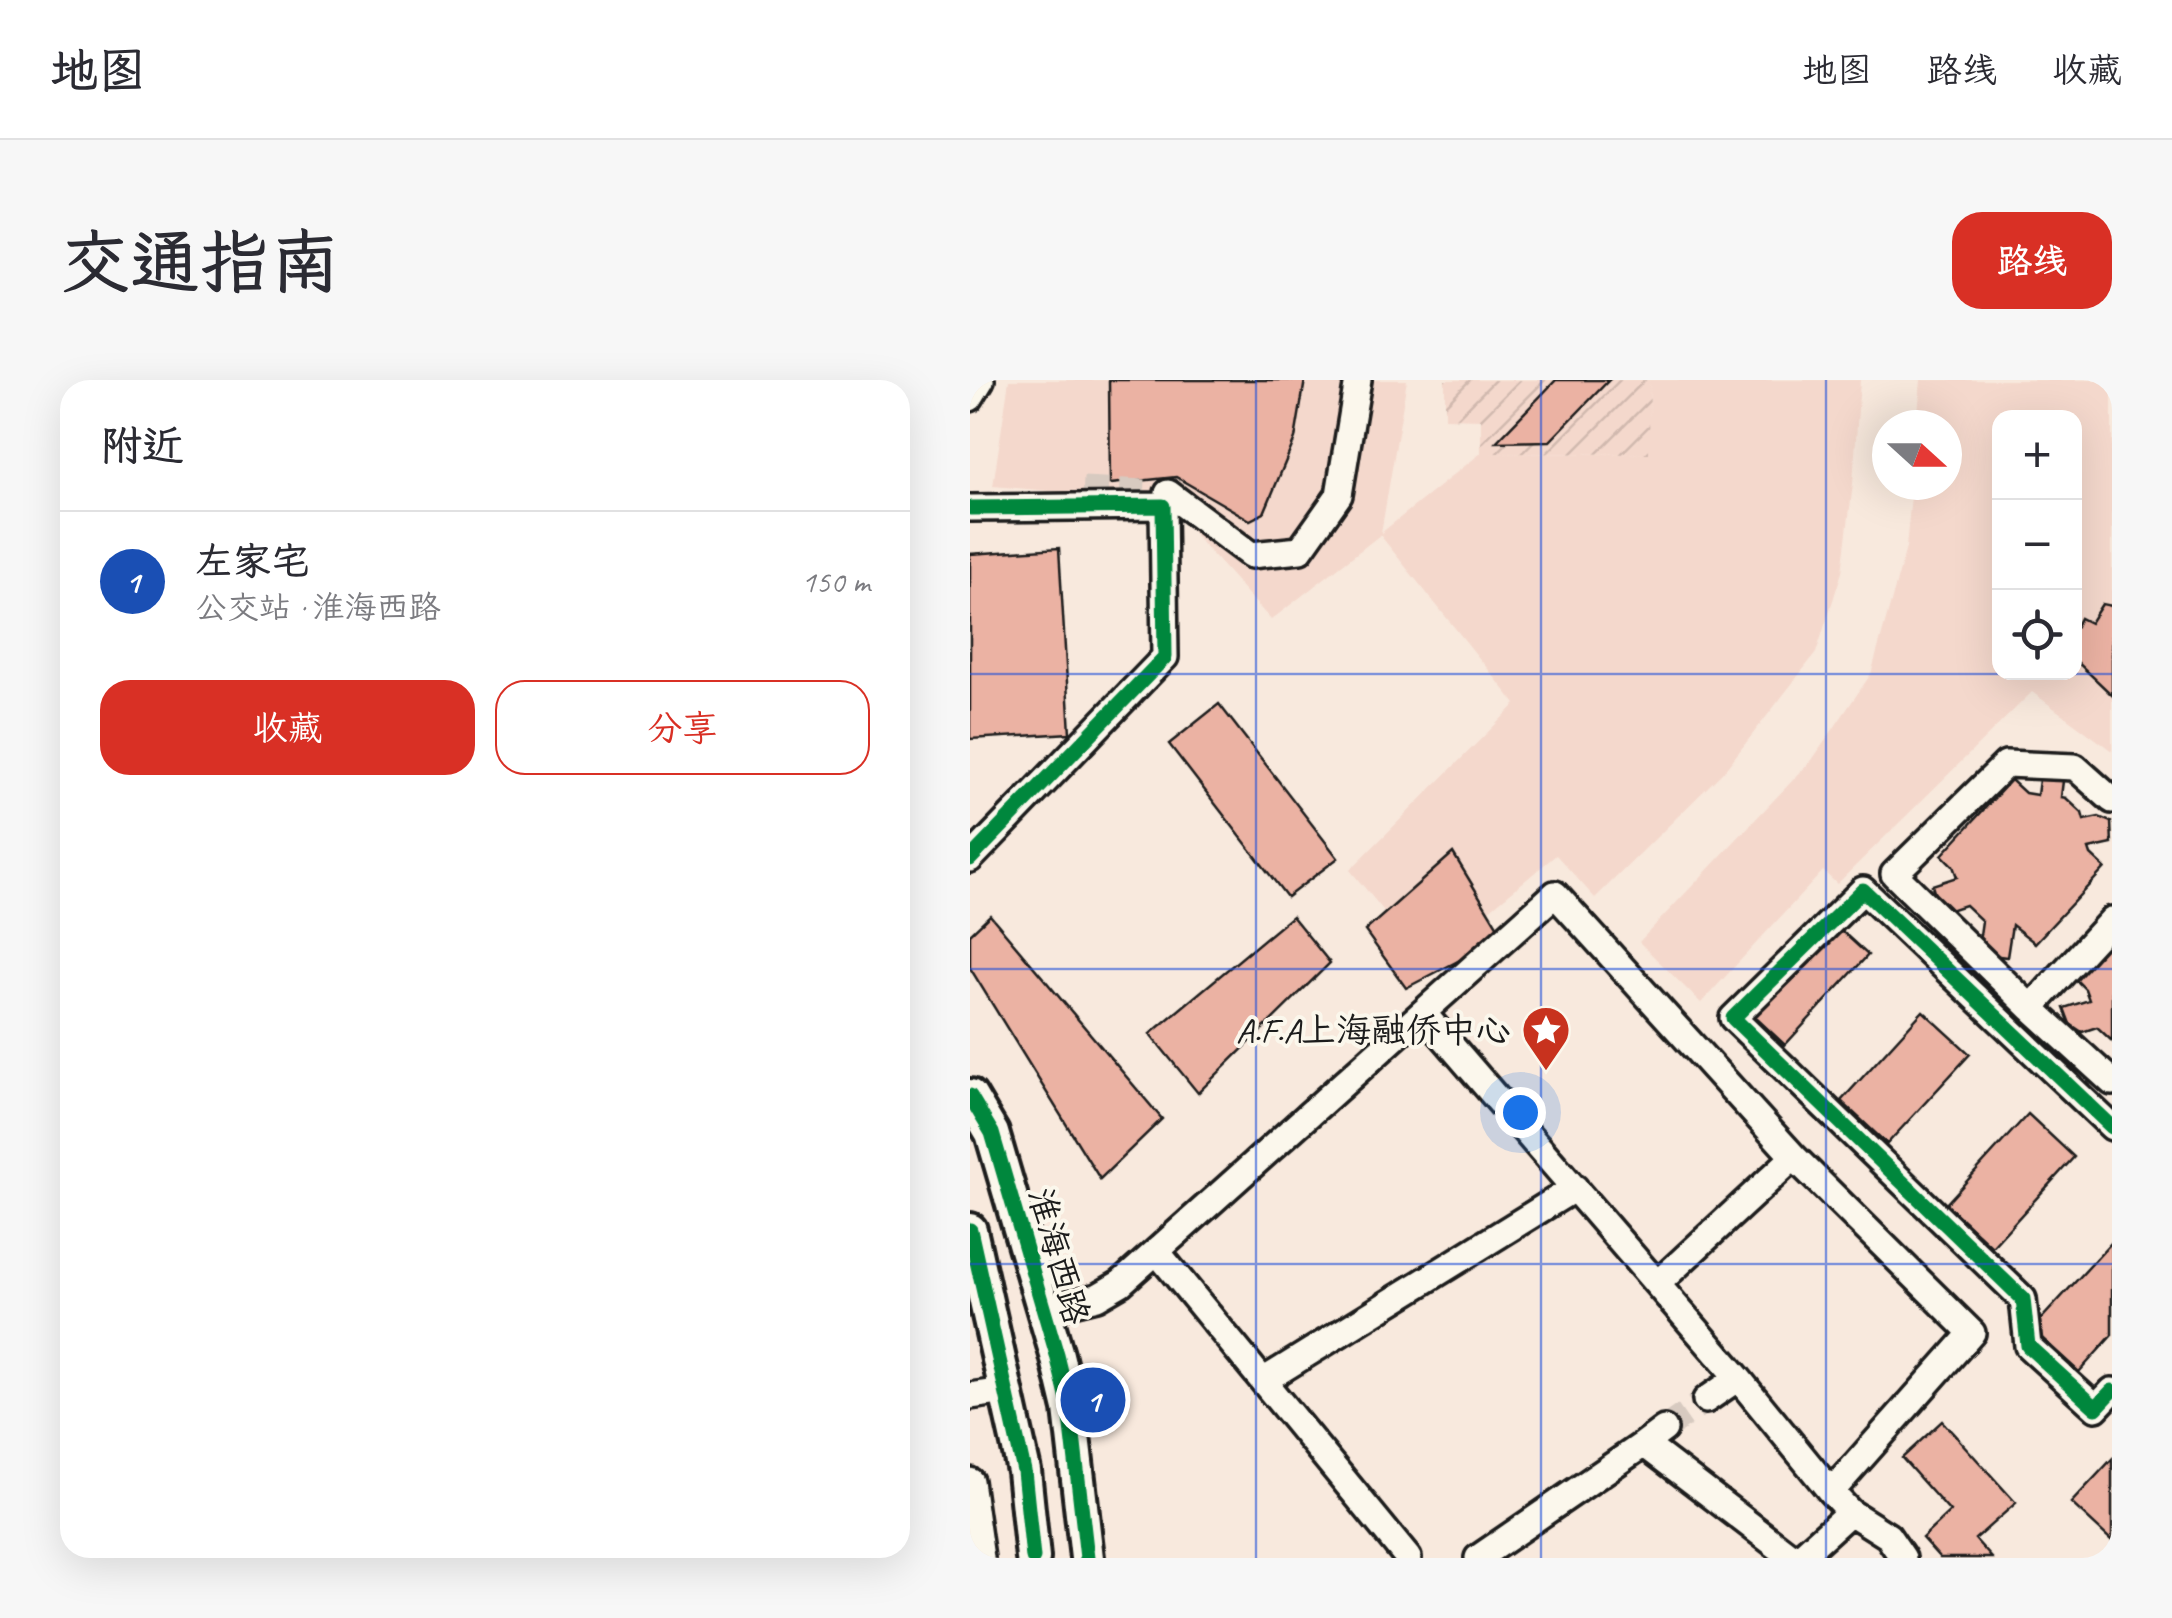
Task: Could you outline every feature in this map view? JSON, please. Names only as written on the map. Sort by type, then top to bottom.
[{"type":"main road","name":"淮海西路","points":[[970,1096],[992,1133],[1070,1409],[1087,1558]]},
{"type":"main road","points":[[970,1230],[1024,1471],[1033,1558]]},
{"type":"street","points":[[970,398],[981,380]]},
{"type":"street","points":[[1168,493],[1251,555],[1300,550],[1339,495],[1358,380]]},
{"type":"street","points":[[970,508],[1163,506],[1165,657],[970,859]]},
{"type":"street","points":[[2112,800],[2075,767],[2006,764],[1894,874],[2030,1008],[2112,1082]]},
{"type":"street","points":[[2112,1127],[1863,890],[1733,1018],[2023,1299],[2028,1346],[2096,1408],[2112,1391]]},
{"type":"street","points":[[1044,1310],[1096,1297],[1121,1283],[1158,1253],[1556,894],[1794,1157],[1972,1333],[1831,1492]]},
{"type":"street","points":[[2030,1008],[2112,920]]},
{"type":"street","points":[[1423,1013],[1738,1378],[1831,1492],[1850,1512],[1888,1536],[1903,1558]]},
{"type":"street","points":[[1657,1284],[1794,1157]]},
{"type":"street","points":[[1263,1382],[1575,1188]]},
{"type":"street","points":[[1158,1253],[1408,1558]]},
{"type":"street","points":[[1706,1400],[1738,1378]]},
{"type":"street","points":[[970,1396],[1006,1390]]},
{"type":"street","points":[[1478,1558],[1654,1437],[1796,1558],[1850,1512]]},
{"type":"street","points":[[970,1482],[980,1558]]},
{"type":"shaded area","points":[[1009,380],[1407,380],[1381,533],[1481,453],[1648,454],[1650,380],[1860,380],[1842,572],[1816,653],[1724,771],[1595,898],[1556,855],[1426,962],[1350,870],[1516,704],[1380,535],[1271,620],[1164,501],[993,486]]},
{"type":"shaded area","points":[[1445,380],[1650,380],[1649,454],[1481,453],[1481,419],[1445,418]]},
{"type":"shaded area","points":[[1921,380],[2112,380],[2112,751],[2032,692],[1837,884],[1823,871],[1701,1003],[1639,942],[1812,760],[1871,674],[1906,548],[1911,500],[1962,500],[1962,410],[1918,410]]},
{"type":"building","points":[[1109,380],[1305,380],[1295,439],[1264,513],[1250,520],[1176,477],[1110,484]]},
{"type":"building","points":[[1556,380],[1609,380],[1550,441],[1496,442]]},
{"type":"building","points":[[1059,548],[1070,733],[970,739],[970,554]]},
{"type":"building","points":[[2102,604],[2112,606],[2112,695],[2082,667],[2082,619],[2090,623]]},
{"type":"building","points":[[1219,704],[1338,858],[1287,897],[1169,744]]},
{"type":"building","points":[[2040,772],[2055,773],[2063,781],[2061,797],[2082,813],[2084,820],[2099,817],[2111,822],[2112,844],[2089,849],[2105,868],[2035,943],[2012,925],[2007,957],[1991,955],[1979,942],[1982,921],[1965,905],[1950,910],[1937,902],[1932,885],[1957,877],[1942,855],[2011,780],[2025,793],[2037,795]]},
{"type":"building","points":[[1453,853],[1504,937],[1406,988],[1365,931]]},
{"type":"building","points":[[1822,913],[1868,955],[1785,1045],[1739,1002]]},
{"type":"building","points":[[990,915],[1162,1119],[1100,1179],[970,968],[970,934]]},
{"type":"building","points":[[1292,916],[1330,963],[1198,1093],[1150,1034]]},
{"type":"building","points":[[2112,937],[2112,1041],[2097,1027],[2082,1032],[2070,1024],[2064,1008],[2089,1000],[2074,978]]},
{"type":"building","points":[[1923,1011],[1970,1054],[1887,1144],[1841,1101]]},
{"type":"building","points":[[2028,1114],[2074,1157],[1992,1247],[1946,1204]]},
{"type":"building","points":[[2112,1242],[2112,1335],[2079,1372],[2032,1329]]},
{"type":"building","points":[[1942,1421],[2016,1503],[1975,1539],[1992,1558],[1940,1558],[1922,1538],[1950,1512],[1902,1458]]},
{"type":"building","points":[[2112,1459],[2112,1541],[2071,1503]]},
{"type":"tunnel","points":[[1083,489],[1168,493]]},
{"type":"tunnel","points":[[1664,1429],[1706,1400]]},
{"type":"cycle path","points":[[970,508],[1163,506],[1165,657],[970,859]]},
{"type":"cycle path","points":[[2112,1127],[1863,890],[1733,1018],[2023,1299],[2028,1346],[2096,1408],[2112,1391]]},
{"type":"cycle path","points":[[970,1096],[992,1133],[1057,1355],[1070,1409],[1087,1558]]},
{"type":"cycle path","points":[[970,1230],[1024,1471],[1033,1558]]},
{"type":"place","name":"A.F.A上海融侨中心","points":[[1546,1072]]},
{"type":"place","name":"左家宅","points":[[1093,1400]]}]
